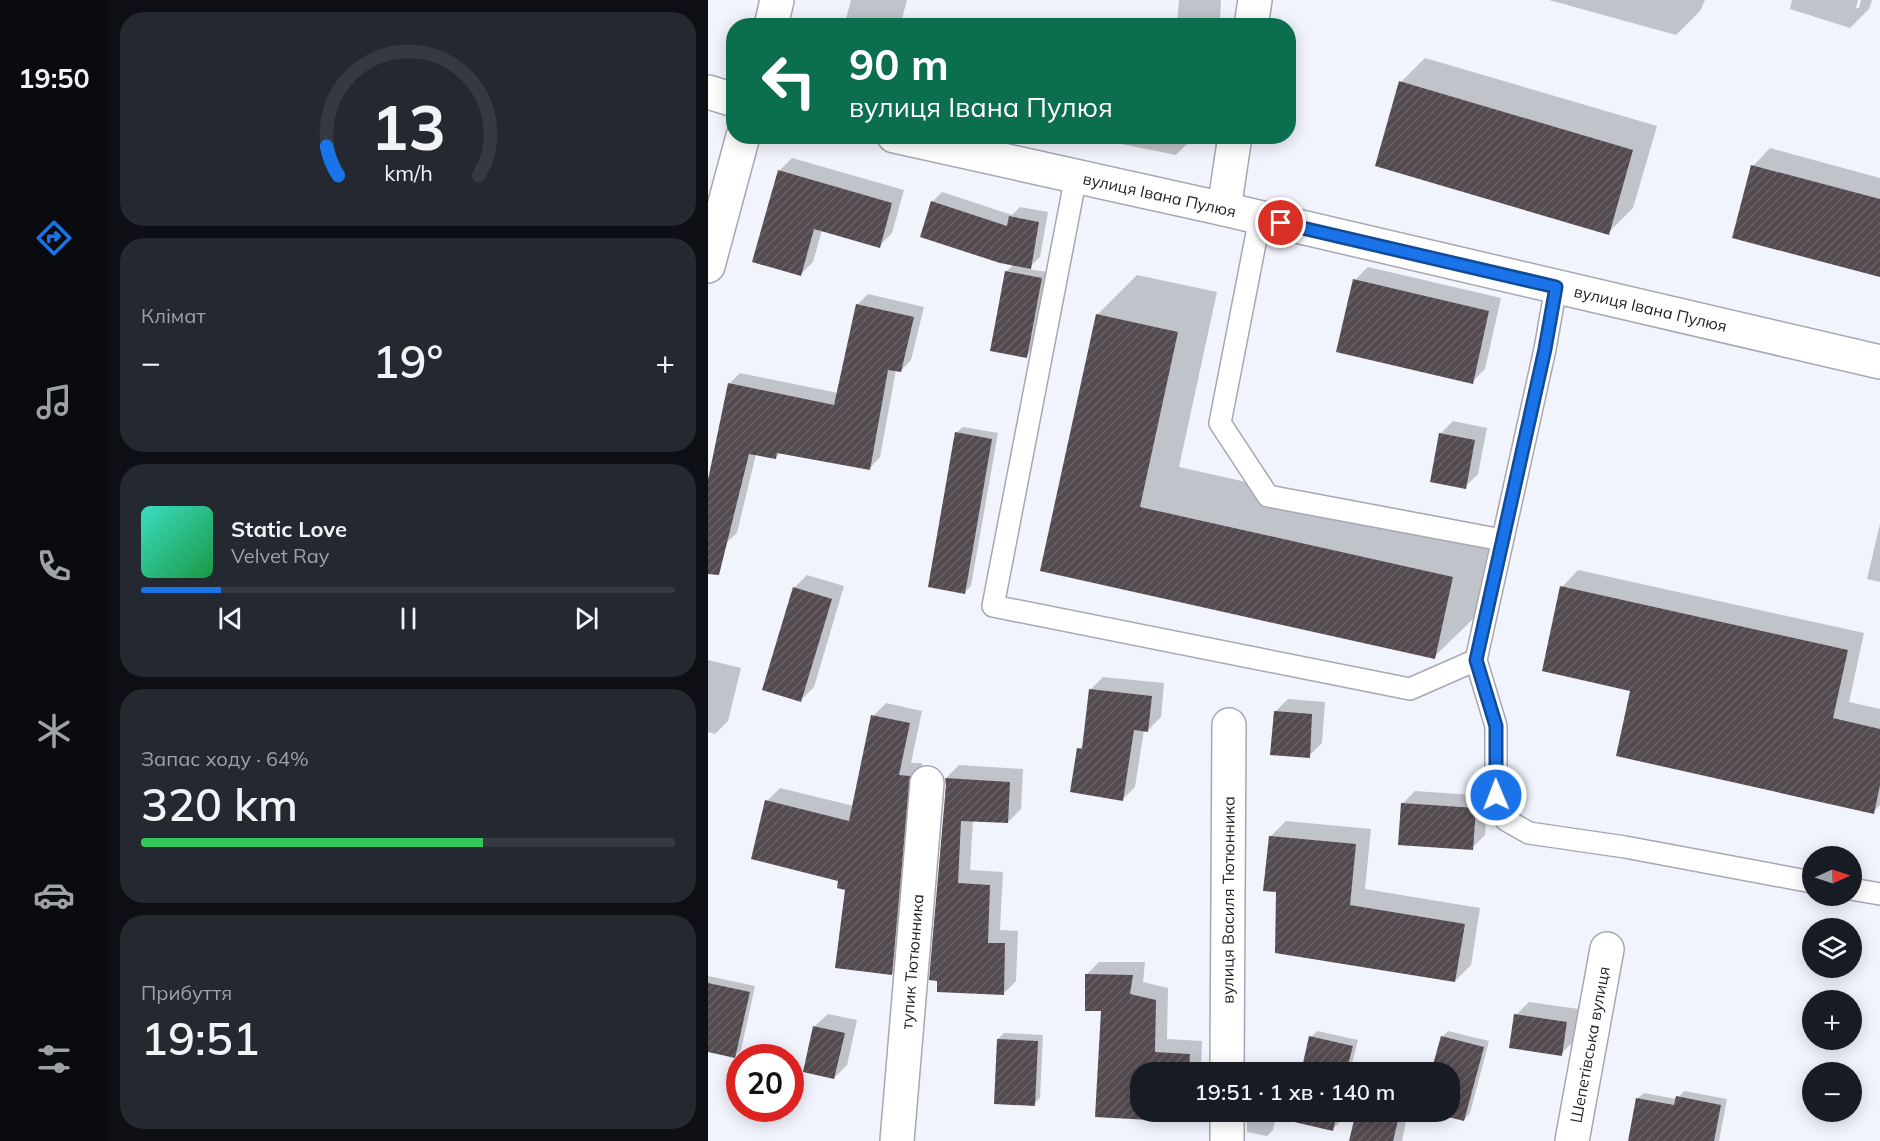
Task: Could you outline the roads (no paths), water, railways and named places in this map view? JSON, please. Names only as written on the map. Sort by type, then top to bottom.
[{"type":"street","points":[[773,18],[777,0]]},
{"type":"street","points":[[1252,18],[1255,0]]},
{"type":"street","points":[[708,92],[726,98]]},
{"type":"street","points":[[708,266],[741,144]]},
{"type":"street","name":"вулиця Івана Пулюя","points":[[930,144],[1224,209],[1880,362]]},
{"type":"street","points":[[1224,209],[1234,144]]},
{"type":"street","name":"вулиця Василя Тютюнника","points":[[1227,1062],[1229,725]]},
{"type":"street","name":"тупик Тютюнника","points":[[897,1141],[927,783]]},
{"type":"street","name":"Шепетівська вулиця","points":[[1572,1141],[1607,949]]},
{"type":"street","points":[[1227,1122],[1227,1141]]},
{"type":"lane","points":[[1076,176],[993,606],[1410,689],[1476,660]]},
{"type":"lane","points":[[1258,218],[1220,423],[1268,496],[1502,540]]},
{"type":"lane","points":[[1556,287],[1545,349],[1476,660],[1496,726],[1496,795],[1506,820],[1528,833],[1625,847],[1802,880]]},
{"type":"lane","points":[[1862,891],[1880,894]]}]
